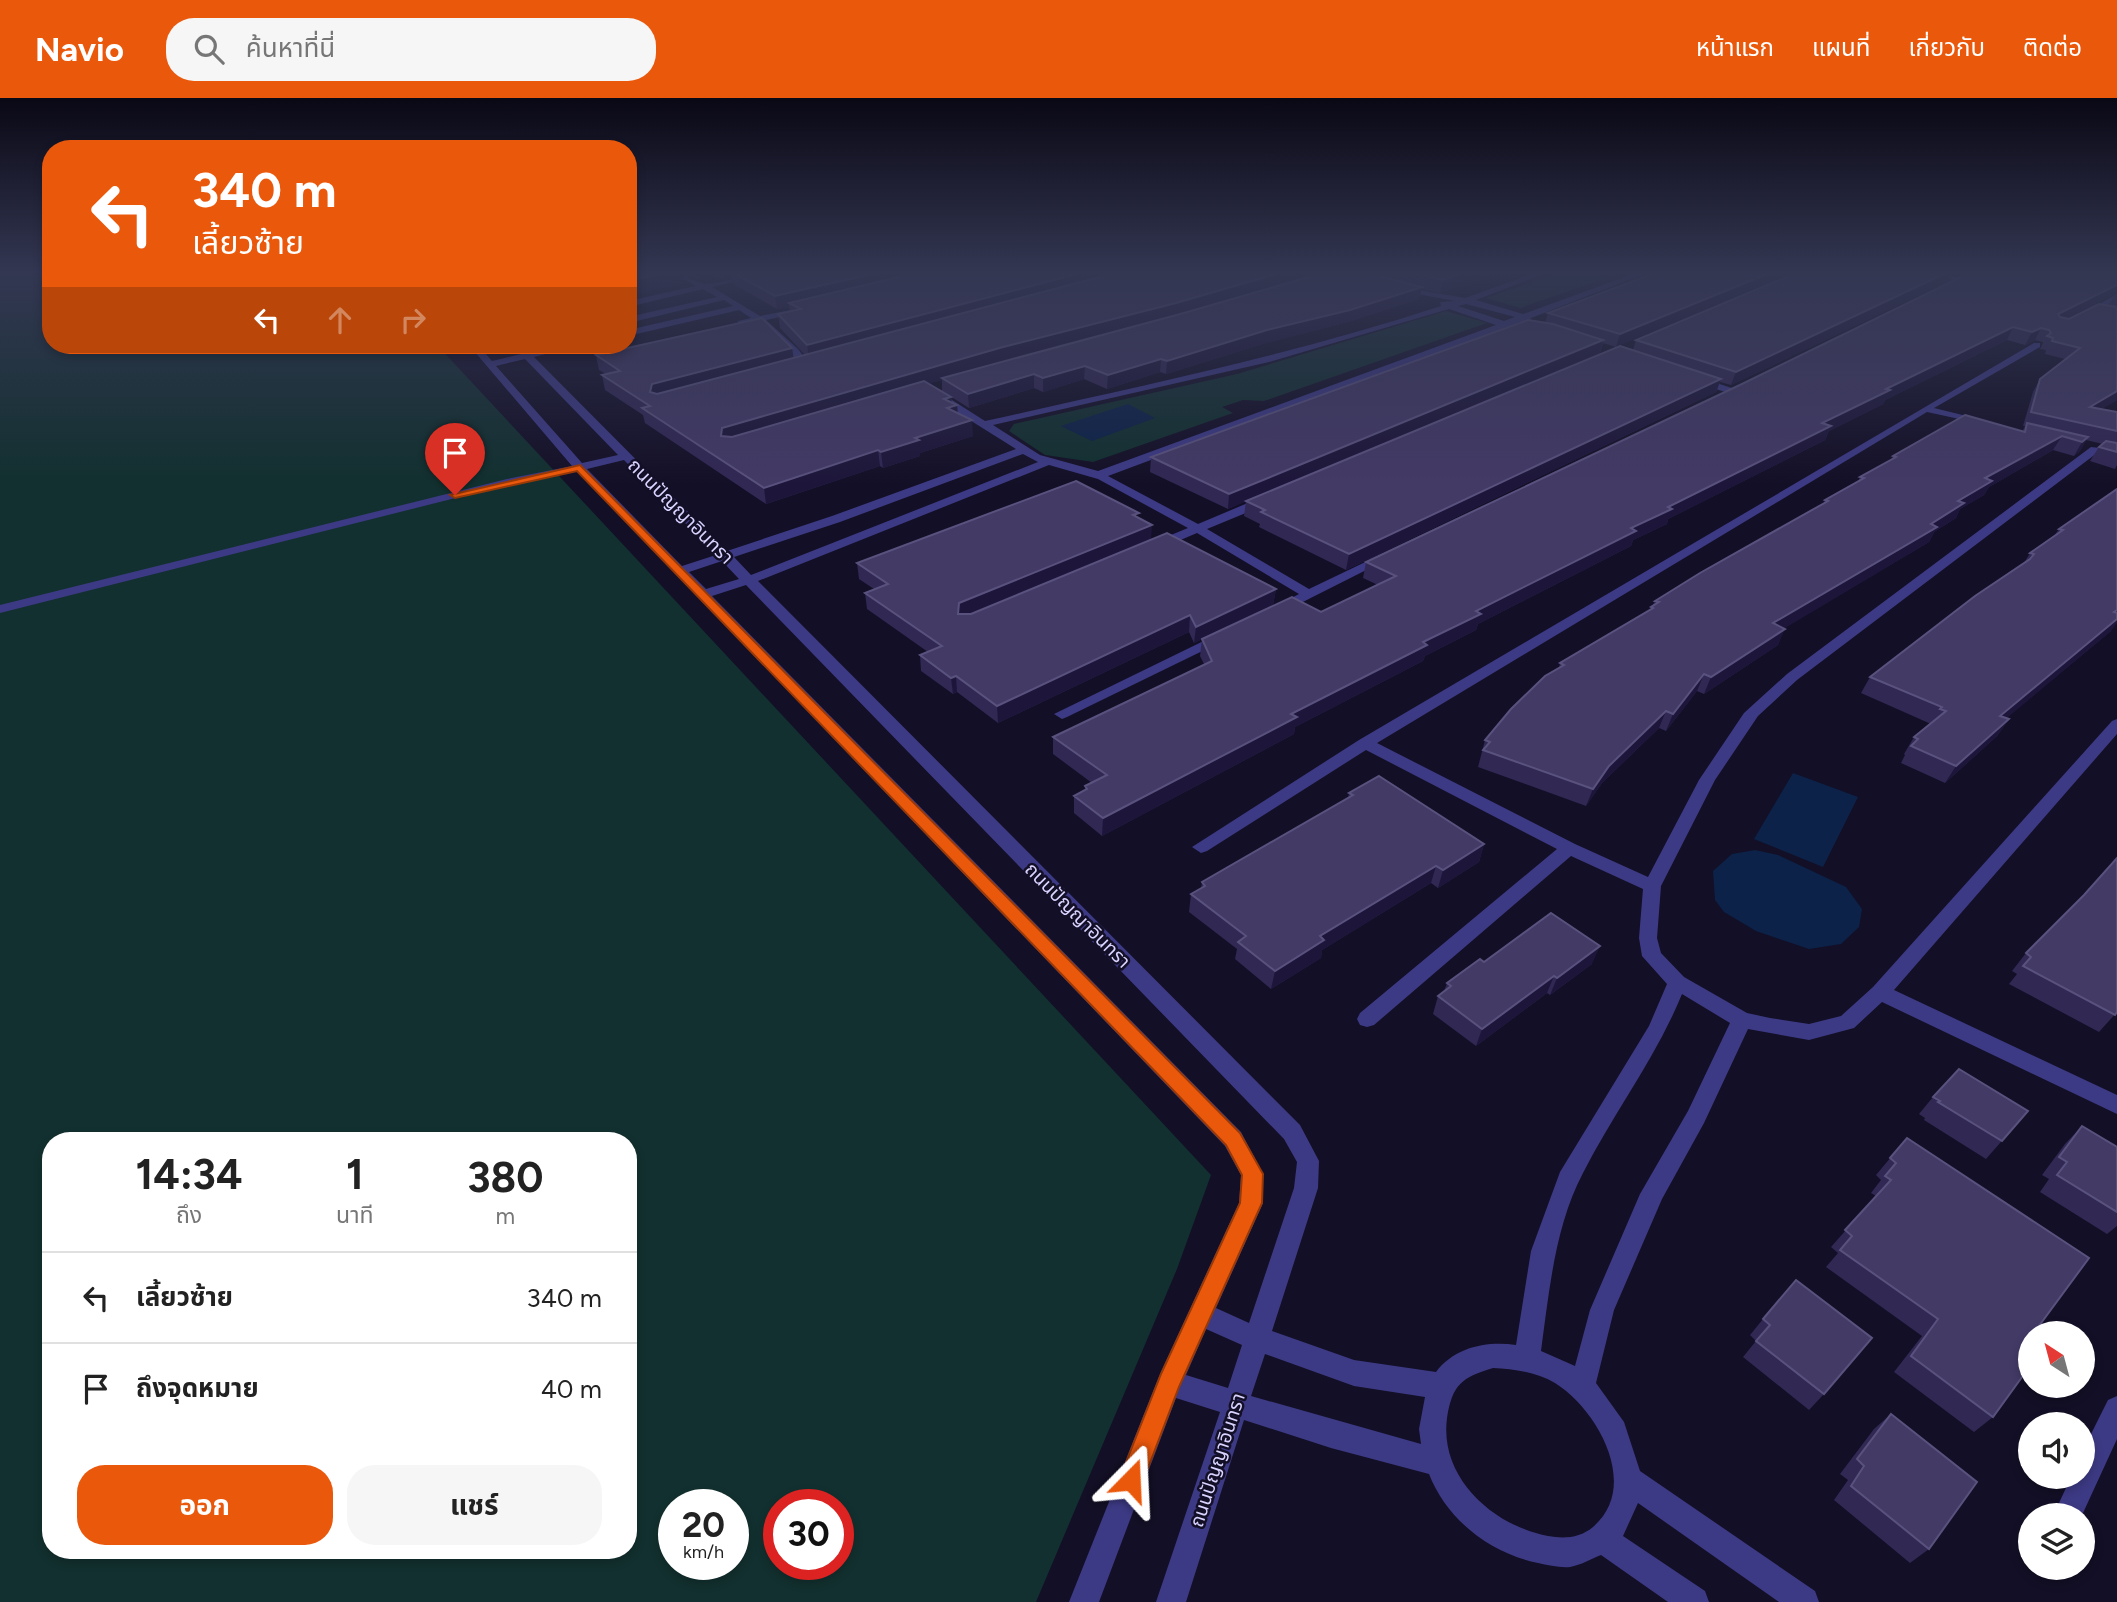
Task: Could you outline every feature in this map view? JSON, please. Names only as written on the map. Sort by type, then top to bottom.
[{"type":"street","points":[[788,344],[806,366]]},
{"type":"street","points":[[985,424],[1260,361],[1321,344]]},
{"type":"street","points":[[1099,475],[1450,344]]},
{"type":"street","points":[[1201,847],[1365,743],[2037,345]]},
{"type":"street","points":[[485,354],[576,463],[1233,1139],[1252,1174],[1251,1203],[1169,1383],[1084,1602]]},
{"type":"street","name":"ถนนปัญญาอินทรา","points":[[524,354],[1292,1132],[1308,1161],[1306,1188],[1171,1602]]},
{"type":"street","points":[[793,370],[820,363]]},
{"type":"street","points":[[1683,375],[1734,392]]},
{"type":"street","points":[[941,386],[928,390],[1023,450],[1047,462],[1099,475],[1198,528],[1308,594]]},
{"type":"street","points":[[1721,398],[1746,386]]},
{"type":"street","points":[[1925,409],[2003,427]]},
{"type":"street","points":[[2117,453],[2089,447],[1792,677],[1752,713],[1707,780],[1652,886],[1648,938],[1652,956],[1677,982],[1742,1020],[1809,1032],[1847,1021],[1880,992],[2117,724]]},
{"type":"street","points":[[679,571],[904,495],[1023,450]]},
{"type":"street","points":[[0,609],[622,452]]},
{"type":"street","points":[[703,594],[749,580],[1047,462]]},
{"type":"street","points":[[904,495],[928,508]]},
{"type":"street","points":[[1146,550],[1274,497]]},
{"type":"street","points":[[1258,618],[1395,553]]},
{"type":"street","points":[[1062,714],[1234,630]]},
{"type":"street","points":[[1365,743],[1569,848],[1652,886]]},
{"type":"street","points":[[1367,1019],[1569,848]]},
{"type":"street","points":[[1527,1357],[1543,1251],[1571,1172],[1658,1028],[1677,982]]},
{"type":"street","points":[[1880,992],[2117,1105]]},
{"type":"street","points":[[1582,1387],[1602,1310],[1652,1195],[1696,1117],[1742,1020]]},
{"type":"street","points":[[1200,1314],[1258,1339],[1354,1373],[1441,1386]]},
{"type":"street","points":[[1493,1355],[1527,1357],[1556,1369],[1582,1387],[1616,1430],[1629,1480],[1623,1513],[1603,1539],[1570,1553],[1531,1550],[1491,1531],[1458,1500],[1437,1462],[1430,1421],[1441,1386],[1462,1365],[1493,1355]]},
{"type":"street","points":[[1169,1383],[1331,1434],[1437,1462]]},
{"type":"street","points":[[2073,1503],[2117,1409]]},
{"type":"street","points":[[1629,1480],[1804,1602]]},
{"type":"street","points":[[1603,1539],[1694,1602]]},
{"type":"green space","points":[[0,344],[42,344],[42,354],[445,354],[1211,1175],[1177,1269],[1036,1602],[0,1602]]},
{"type":"green space","points":[[1336,344],[1426,344],[1264,401],[1243,400],[1222,407],[1233,413],[1093,462],[1045,455],[1009,431],[1014,424],[1237,374]]},
{"type":"water","points":[[1128,404],[1155,418],[1092,441],[1061,426]]},
{"type":"water","points":[[1793,773],[1858,797],[1823,867],[1754,839]]},
{"type":"water","points":[[1755,850],[1778,855],[1846,887],[1862,909],[1859,927],[1841,944],[1809,949],[1756,931],[1724,912],[1715,900],[1713,871],[1732,854]]},
{"type":"building","points":[[645,344],[788,344],[792,348],[652,384],[650,392],[657,394],[845,344],[1014,344],[722,428],[721,436],[732,437],[924,381],[951,397],[944,399],[957,405],[947,408],[972,420],[915,438],[919,440],[881,452],[878,450],[764,488],[642,408],[650,406],[602,375],[620,371],[596,355],[637,354],[637,346]]},
{"type":"building","points":[[1068,344],[1221,344],[1108,375],[1085,366],[1043,378],[1034,374],[968,394],[942,378]]},
{"type":"building","points":[[1461,344],[1593,344],[1229,494],[1151,457]]},
{"type":"building","points":[[1649,344],[1795,344],[1736,372]]},
{"type":"building","points":[[1823,344],[1978,344],[1822,423],[1831,426],[1668,507],[1672,509],[1631,528],[1636,531],[1476,611],[1481,614],[1423,642],[1427,645],[1291,714],[1297,717],[1103,818],[1074,796],[1087,789],[1085,786],[1107,775],[1053,737],[1212,661],[1202,639],[1292,597],[1321,612],[1396,576],[1366,562]]},
{"type":"building","points":[[2065,344],[2117,344],[2117,391],[2090,407],[2117,412],[2117,431],[2031,412],[2040,379],[2080,348]]},
{"type":"building","points":[[1620,346],[1721,379],[1349,554],[1261,512],[1265,510],[1246,501]]},
{"type":"building","points":[[1965,415],[2025,432],[2027,423],[2088,437],[2082,442],[2062,436],[1985,478],[1992,481],[1958,501],[1964,503],[1931,524],[1937,527],[1773,623],[1785,629],[1711,677],[1704,674],[1673,714],[1666,711],[1609,766],[1593,789],[1483,750],[1490,742],[1485,740],[1511,709],[1545,676],[1564,665],[1560,663],[1653,608],[1651,607],[1659,602],[1655,601],[1700,573],[1828,501],[1825,500],[1896,457],[1893,456]]},
{"type":"building","points":[[2106,441],[2117,443],[2117,452],[2099,447]]},
{"type":"building","points":[[1076,481],[1139,513],[1133,515],[1152,525],[959,603],[958,614],[971,614],[1167,533],[1276,589],[1196,627],[1190,615],[997,706],[956,676],[951,678],[920,655],[942,646],[865,593],[888,584],[857,563]]},
{"type":"building","points":[[2117,489],[2117,610],[2114,612],[2117,613],[2117,619],[2000,716],[2009,719],[1956,766],[1911,746],[1918,739],[1914,737],[1946,711],[1870,677],[1975,596],[2030,559],[2034,554],[2030,553],[2063,530],[2059,529]]},
{"type":"building","points":[[1379,776],[1484,844],[1443,870],[1436,866],[1320,936],[1324,940],[1275,971],[1238,942],[1246,936],[1191,894],[1205,886],[1202,882],[1353,795],[1349,793]]},
{"type":"building","points":[[2117,858],[2115,1015],[2023,966],[2031,957],[2026,953]]},
{"type":"building","points":[[1551,913],[1600,946],[1482,1029],[1438,996],[1451,986],[1447,983],[1480,959],[1484,962]]},
{"type":"building","points":[[1959,1069],[2028,1111],[2002,1141],[1933,1097]]},
{"type":"building","points":[[2082,1126],[2117,1147],[2117,1212],[2057,1175],[2067,1162],[2059,1157]]},
{"type":"building","points":[[1907,1138],[2089,1258],[2043,1321],[2018,1321],[2018,1383],[1993,1417],[1911,1356],[1938,1319],[1840,1250],[1852,1236],[1845,1230],[1891,1180],[1885,1176],[1896,1163],[1890,1158]]},
{"type":"building","points":[[1796,1280],[1872,1338],[1824,1394],[1756,1341],[1770,1325],[1763,1319]]},
{"type":"building","points":[[1891,1414],[1977,1482],[1929,1549],[1851,1486],[1864,1466],[1857,1459]]},
{"type":"route","points":[[455,495],[580,468],[1233,1139],[1252,1174],[1251,1203],[1169,1383],[1131,1480]]}]
